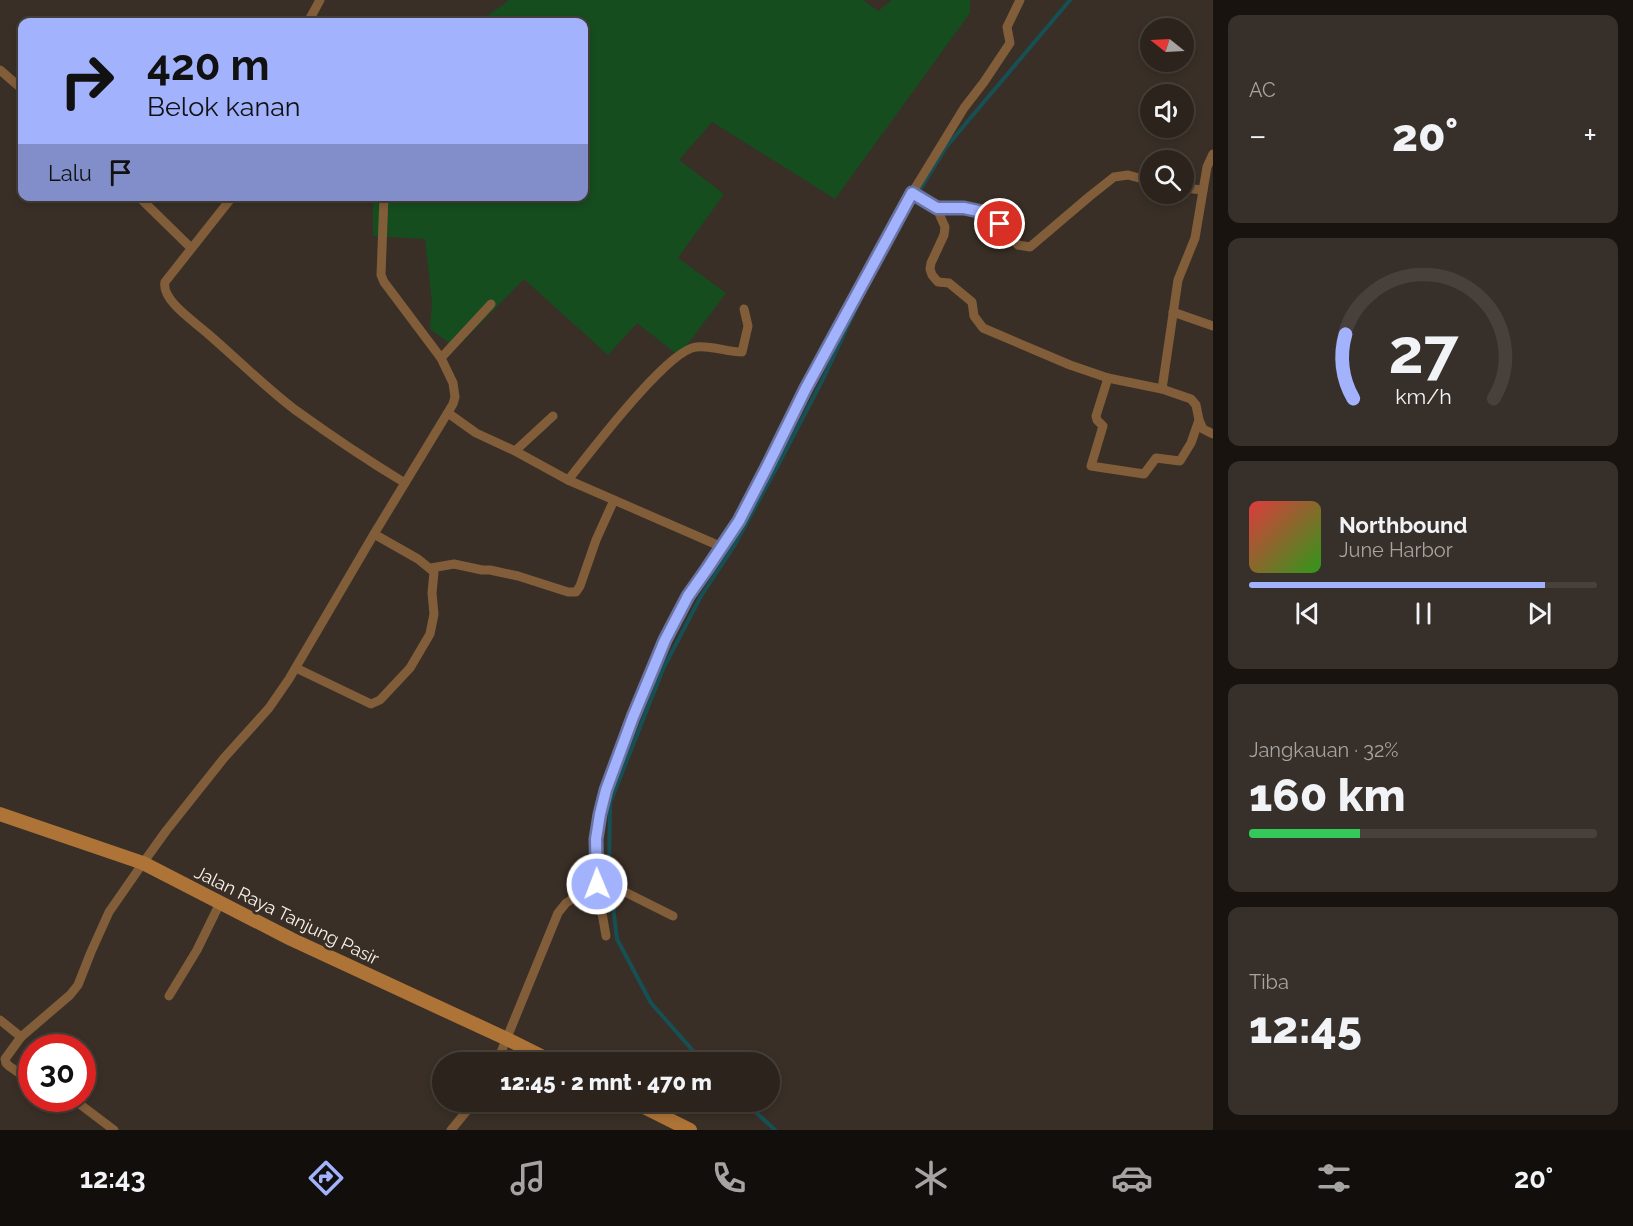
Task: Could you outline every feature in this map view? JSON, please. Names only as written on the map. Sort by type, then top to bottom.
[{"type":"street","points":[[310,18],[320,0]]},
{"type":"street","points":[[606,936],[598,890],[596,839],[600,814],[606,790],[633,717],[665,640],[688,596],[722,547],[754,492],[806,388],[913,194],[964,108],[1010,43],[1007,27],[1020,0]]},
{"type":"street","points":[[0,70],[18,86]]},
{"type":"street","points":[[1162,389],[1178,280],[1195,238],[1207,167],[1213,154]]},
{"type":"street","points":[[913,194],[937,208],[964,208],[992,214],[1018,245],[1030,247],[1114,177],[1128,175],[1140,178]]},
{"type":"street","points":[[1194,189],[1203,190]]},
{"type":"street","points":[[143,201],[191,249]]},
{"type":"street","points":[[229,201],[164,285],[166,292],[179,310],[293,408],[350,449],[405,483]]},
{"type":"street","points":[[25,1034],[70,995],[78,985],[109,912],[166,831],[224,758],[269,708],[296,668],[448,413],[455,397],[453,383],[441,358],[381,275],[384,201]]},
{"type":"street","points":[[937,208],[945,230],[931,263],[930,272],[936,281],[949,283],[972,302],[974,316],[987,331],[1108,378],[1162,389],[1191,399],[1196,405],[1203,429],[1213,434]]},
{"type":"street","points":[[441,358],[491,304]]},
{"type":"street","points":[[568,480],[619,416],[680,353],[696,347],[742,352],[748,327],[744,309]]},
{"type":"street","points":[[1173,312],[1213,326]]},
{"type":"street","points":[[1108,378],[1096,417],[1103,426],[1091,466],[1144,474],[1156,458],[1180,461],[1191,443],[1199,420]]},
{"type":"street","points":[[448,413],[476,433],[568,480],[722,547]]},
{"type":"street","points":[[515,451],[553,416]]},
{"type":"street","points":[[431,568],[454,564],[518,576],[568,592],[576,592],[614,500]]},
{"type":"street","points":[[296,668],[370,704],[380,700],[411,668],[430,634],[434,614],[435,576],[431,568],[418,559],[374,534]]},
{"type":"street","name":"Jalan Raya Tanjung Pasir","points":[[0,814],[143,863],[291,939],[533,1052]]},
{"type":"street","points":[[501,1052],[558,914],[566,903],[598,890],[625,892],[673,916]]},
{"type":"street","points":[[169,996],[197,950],[220,903]]},
{"type":"street","points":[[0,1020],[18,1038]]},
{"type":"street","points":[[18,1040],[5,1059],[6,1063],[18,1072]]},
{"type":"street","points":[[90,1112],[113,1130]]},
{"type":"street","points":[[451,1130],[466,1112]]},
{"type":"street","points":[[654,1112],[690,1130]]},
{"type":"green space","points":[[509,0],[863,0],[878,11],[892,0],[970,0],[970,13],[835,199],[712,122],[679,160],[724,194],[678,258],[726,293],[679,356],[637,323],[608,355],[524,279],[456,348],[430,329],[432,303],[425,239],[373,236],[373,201],[588,201],[588,18],[484,18]]},
{"type":"waterway","points":[[904,216],[946,147],[1070,0]]},
{"type":"waterway","points":[[694,1052],[651,1003],[617,939],[609,874],[610,803],[663,669],[701,596],[734,546],[777,467],[823,379],[868,283]]},
{"type":"waterway","points":[[756,1112],[775,1130]]},
{"type":"route","points":[[597,884],[596,839],[606,790],[665,640],[688,596],[739,521],[806,388],[912,193],[937,208],[964,208],[992,214],[1000,224]]}]
